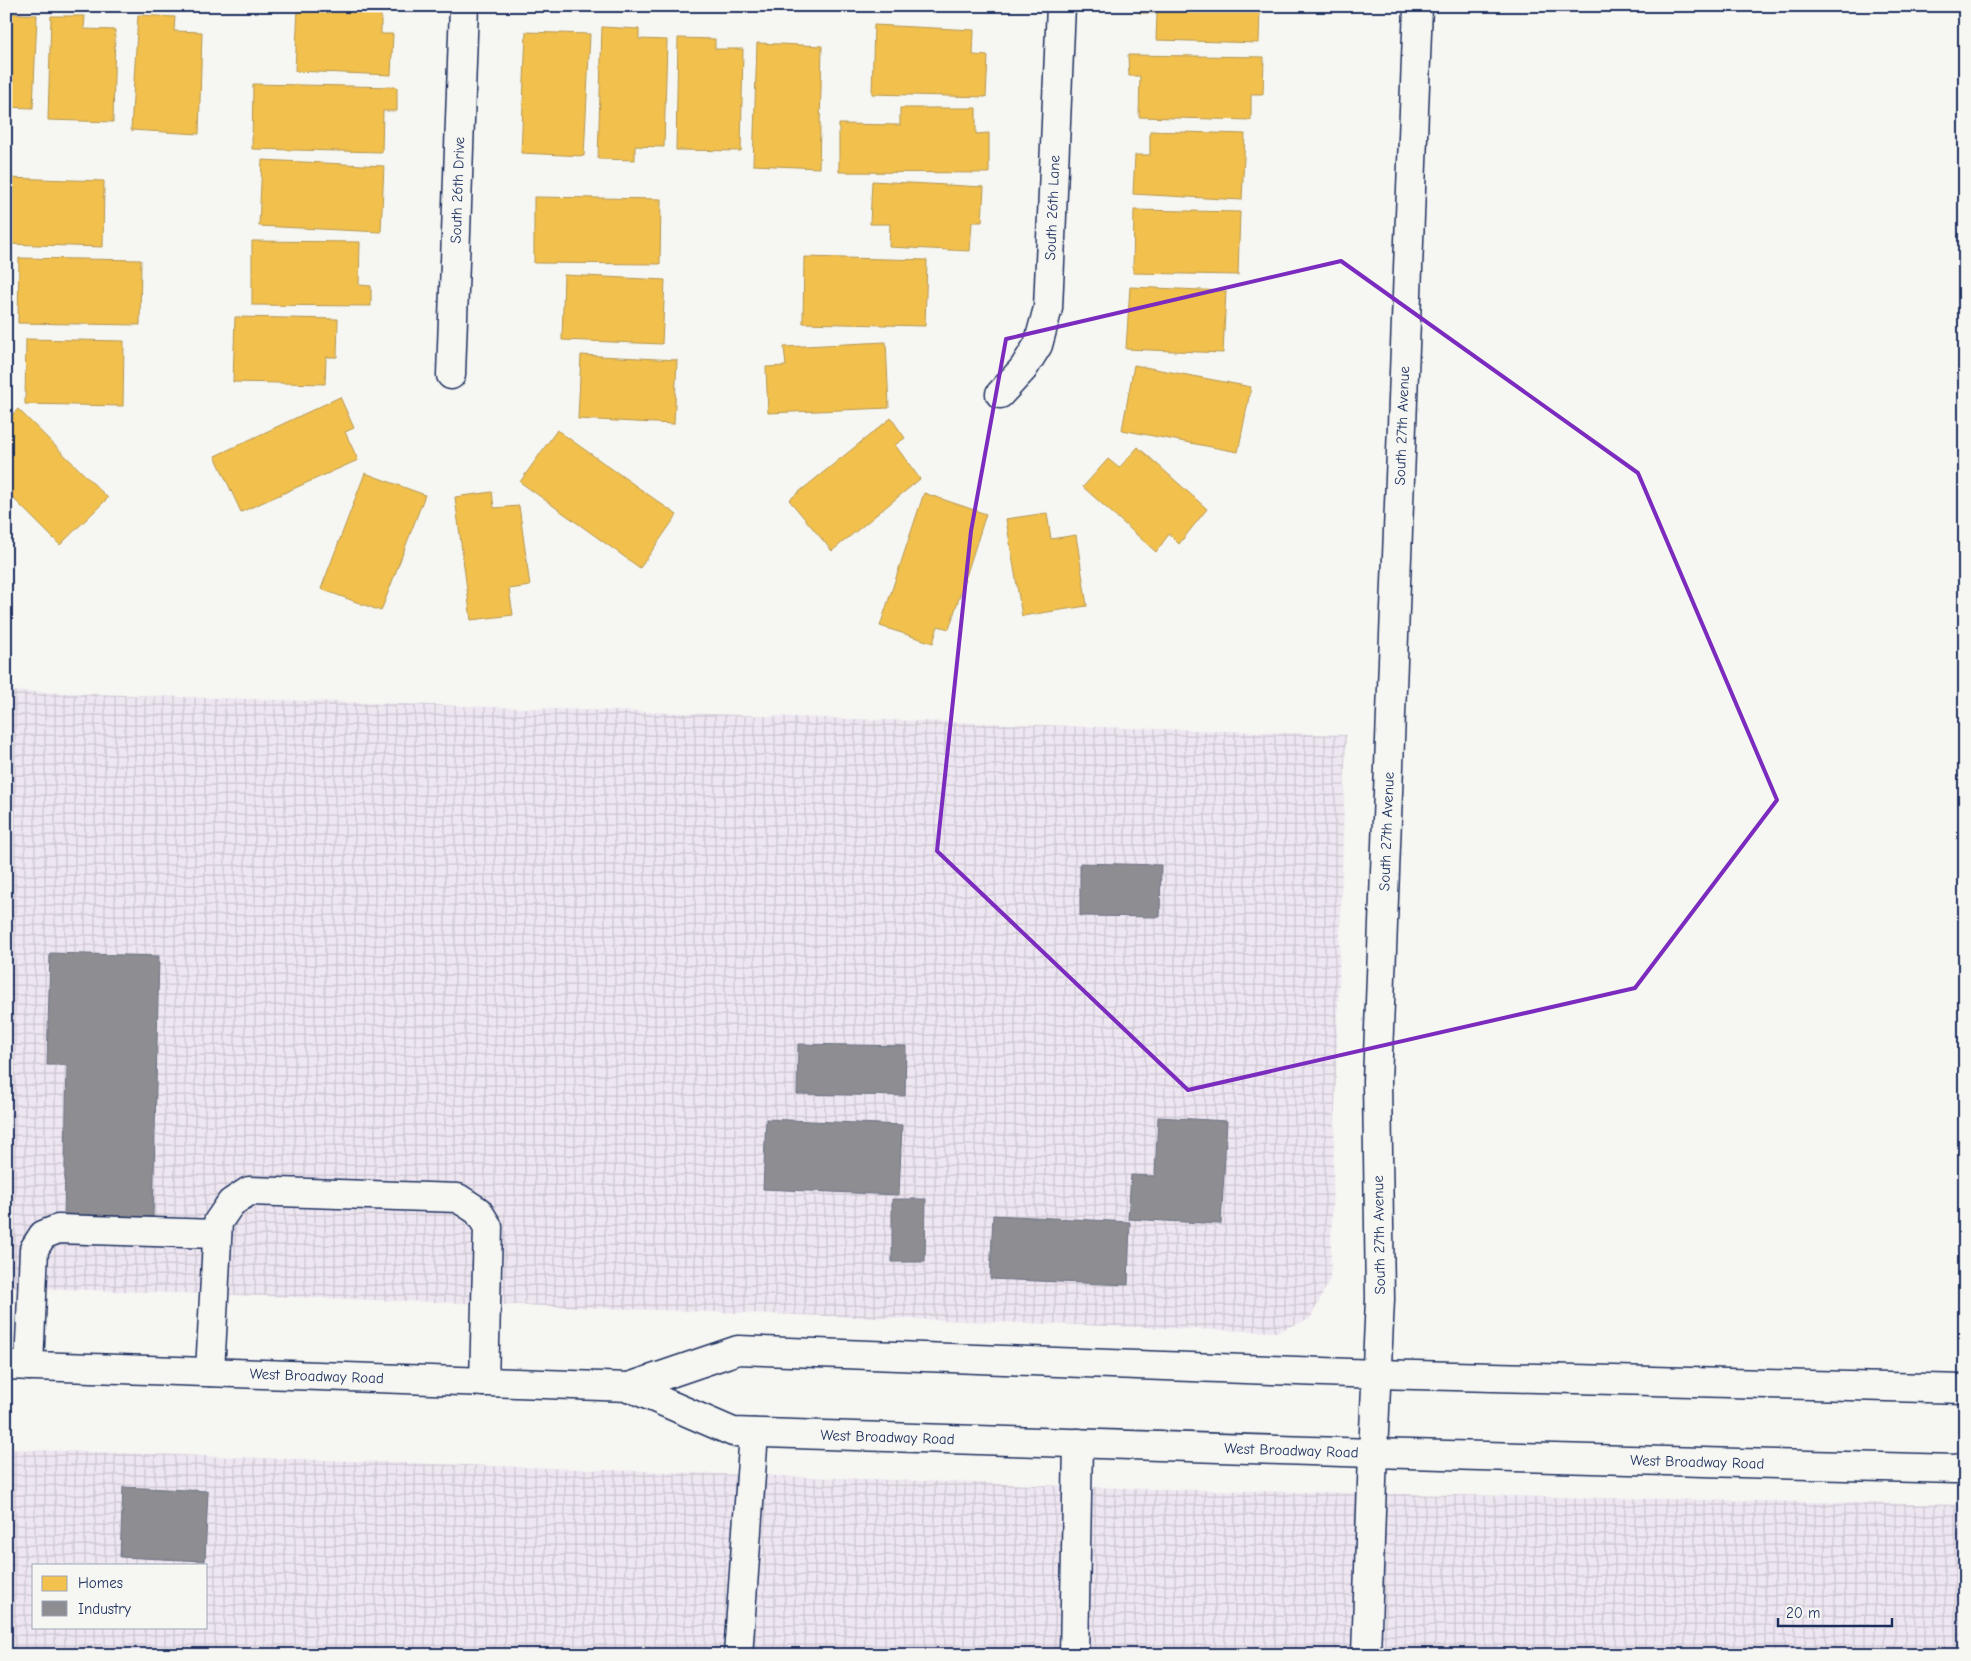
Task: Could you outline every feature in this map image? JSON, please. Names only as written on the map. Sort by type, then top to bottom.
[{"type":"main road","name":"South 26th Drive","points":[[451,375],[464,6]]},
{"type":"main road","name":"South 26th Lane","points":[[1000,394],[1023,370],[1038,345],[1048,308],[1060,6]]},
{"type":"main road","name":"South 27th Avenue","points":[[1366,1655],[1380,1299],[1377,1081],[1418,6]]},
{"type":"main road","points":[[210,1372],[218,1222],[231,1203],[249,1191],[458,1198],[478,1211],[488,1227],[484,1382]]},
{"type":"main road","points":[[18,1365],[34,1249],[43,1234],[58,1229],[217,1234]]},
{"type":"main road","name":"West Broadway Road","points":[[18,1365],[629,1387],[738,1350],[1376,1374],[1965,1389]]},
{"type":"main road","name":"West Broadway Road","points":[[629,1387],[733,1432],[1955,1470],[1965,1466]]},
{"type":"main road","points":[[738,1655],[754,1433]]},
{"type":"main road","points":[[1074,1655],[1078,1443]]},
{"type":"highlighted area","points":[[1341,261],[1638,473],[1777,800],[1635,988],[1188,1090],[937,851],[971,531],[1006,339]]},
{"type":"shaded area","points":[[6,691],[1346,735],[1330,1279],[1310,1319],[1276,1332],[6,1287]]},
{"type":"shaded area","points":[[6,1449],[1151,1489],[1965,1505],[1965,1655],[6,1655]]},
{"type":"building: Homes","points":[[1139,6],[1260,6],[1259,43],[1156,40],[1157,13],[1139,13]]},
{"type":"building: Homes","points":[[298,7],[381,10],[381,34],[393,34],[391,75],[295,71]]},
{"type":"building: Homes","points":[[6,13],[37,15],[33,108],[6,107]]},
{"type":"building: Homes","points":[[138,15],[175,17],[174,31],[202,32],[199,134],[131,130]]},
{"type":"building: Homes","points":[[51,16],[85,16],[84,29],[115,30],[113,122],[48,120]]},
{"type":"building: Homes","points":[[874,25],[974,30],[973,55],[988,56],[986,97],[872,94]]},
{"type":"building: Homes","points":[[602,27],[639,29],[639,39],[667,40],[664,147],[635,146],[635,160],[598,159]]},
{"type":"building: Homes","points":[[526,32],[590,34],[584,156],[521,153]]},
{"type":"building: Homes","points":[[678,38],[715,39],[715,49],[743,49],[741,151],[676,150]]},
{"type":"building: Homes","points":[[757,43],[822,46],[819,168],[753,165]]},
{"type":"building: Homes","points":[[1128,55],[1264,57],[1263,94],[1251,94],[1251,120],[1139,117],[1140,76],[1129,76]]},
{"type":"building: Homes","points":[[253,84],[397,87],[397,111],[383,111],[382,152],[252,149]]},
{"type":"building: Homes","points":[[900,108],[976,108],[976,134],[989,133],[989,173],[839,172],[839,124],[900,125]]},
{"type":"building: Homes","points":[[1150,131],[1245,134],[1242,200],[1133,194],[1135,155],[1150,155]]},
{"type":"building: Homes","points":[[262,160],[384,166],[381,232],[259,226]]},
{"type":"building: Homes","points":[[6,178],[104,181],[103,247],[6,244]]},
{"type":"building: Homes","points":[[872,181],[984,187],[982,222],[972,222],[970,251],[889,247],[890,224],[870,224]]},
{"type":"building: Homes","points":[[534,197],[661,199],[660,264],[534,263]]},
{"type":"building: Homes","points":[[1134,210],[1240,212],[1238,275],[1133,273]]},
{"type":"building: Homes","points":[[252,241],[360,242],[359,285],[371,286],[371,306],[252,305]]},
{"type":"building: Homes","points":[[804,257],[927,260],[925,326],[803,323]]},
{"type":"building: Homes","points":[[19,258],[141,260],[140,325],[18,323]]},
{"type":"building: Homes","points":[[564,275],[665,280],[662,344],[562,340]]},
{"type":"building: Homes","points":[[1130,287],[1226,291],[1223,353],[1126,349]]},
{"type":"building: Homes","points":[[235,317],[338,319],[337,357],[326,357],[325,384],[233,382]]},
{"type":"building: Homes","points":[[26,339],[124,341],[123,406],[25,404]]},
{"type":"building: Homes","points":[[886,342],[889,408],[768,413],[766,367],[786,366],[784,347]]},
{"type":"building: Homes","points":[[581,355],[677,360],[674,424],[578,419]]},
{"type":"building: Homes","points":[[1134,365],[1251,387],[1238,452],[1122,430]]},
{"type":"building: Homes","points":[[340,397],[354,428],[345,432],[358,460],[241,512],[215,456]]},
{"type":"building: Homes","points":[[18,409],[108,498],[60,545],[6,491],[6,421]]},
{"type":"building: Homes","points":[[891,418],[905,438],[895,445],[920,479],[832,551],[789,500]]},
{"type":"building: Homes","points":[[557,430],[677,515],[640,568],[520,482]]},
{"type":"building: Homes","points":[[1138,447],[1207,509],[1179,544],[1169,534],[1156,552],[1083,487],[1108,459],[1119,468]]},
{"type":"building: Homes","points":[[365,473],[425,495],[381,611],[321,589]]},
{"type":"building: Homes","points":[[492,492],[494,508],[519,506],[530,586],[509,589],[513,615],[471,620],[455,497]]},
{"type":"building: Homes","points":[[924,493],[986,514],[949,629],[938,626],[933,643],[880,626]]},
{"type":"building: Homes","points":[[1047,513],[1051,539],[1076,535],[1087,606],[1022,616],[1006,519]]},
{"type":"building: Industry","points":[[1080,863],[1161,865],[1160,917],[1080,916]]},
{"type":"building: Industry","points":[[50,953],[159,956],[153,1217],[64,1215],[67,1065],[47,1065]]},
{"type":"building: Industry","points":[[798,1044],[906,1046],[905,1096],[797,1094]]},
{"type":"building: Industry","points":[[1158,1117],[1227,1121],[1221,1224],[1128,1219],[1131,1175],[1155,1176]]},
{"type":"building: Industry","points":[[766,1119],[902,1125],[899,1195],[763,1189]]},
{"type":"building: Industry","points":[[892,1199],[926,1199],[925,1262],[892,1262]]},
{"type":"building: Industry","points":[[993,1215],[1130,1222],[1128,1285],[990,1279]]},
{"type":"building: Industry","points":[[123,1487],[208,1491],[205,1561],[120,1557]]}]
